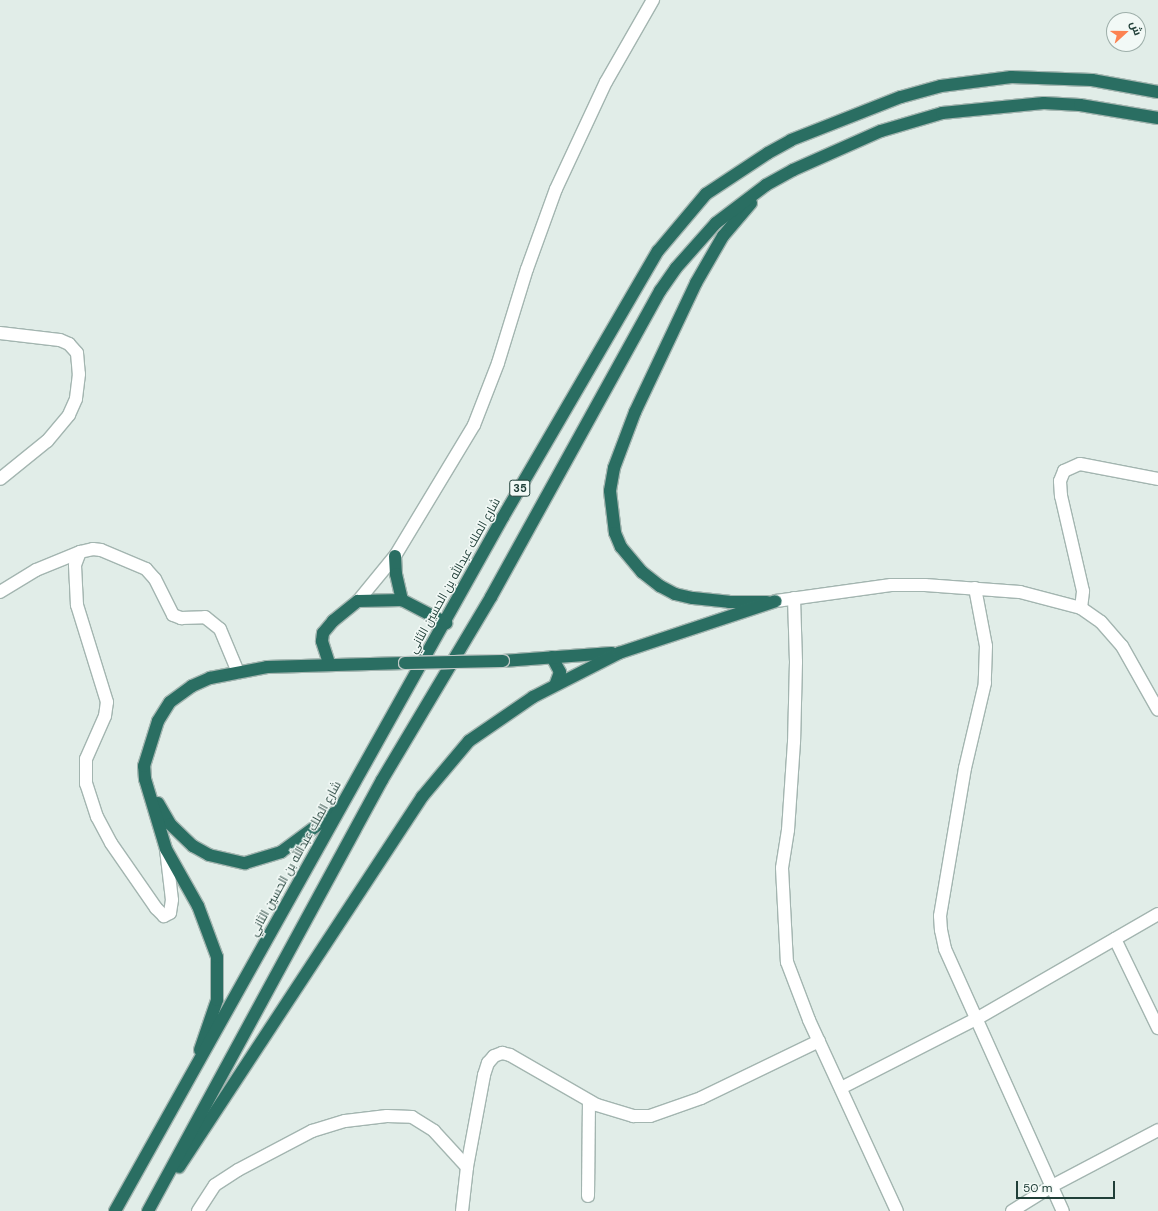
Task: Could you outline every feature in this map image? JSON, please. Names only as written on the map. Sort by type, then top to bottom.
[{"type":"highway","name":"شارع الملك عبدالله بن الحسين الثاني","points":[[115,1211],[446,623],[503,518],[658,251],[706,194],[768,153],[791,140],[901,97],[941,86],[1019,77],[1092,80],[1158,92]]},
{"type":"highway","name":"35","points":[[149,1211],[382,780],[491,597],[660,291],[676,268],[716,223],[766,186],[846,144],[881,130],[942,112],[1044,104],[1080,105],[1158,118]]},
{"type":"highway","points":[[766,186],[723,236],[696,283],[635,412],[614,468],[610,491],[615,533],[621,547],[642,572],[660,586],[675,594],[694,598],[729,602],[776,601]]},
{"type":"highway","points":[[395,556],[396,574],[402,600]]},
{"type":"highway","points":[[329,663],[322,641],[323,633],[333,621],[358,601],[402,600],[446,623]]},
{"type":"highway","points":[[149,1211],[422,797],[470,741],[556,683],[619,653],[776,601]]},
{"type":"highway","points":[[185,1089],[217,1000],[217,957],[198,906],[166,849],[145,779],[144,766],[148,745],[158,721],[170,702],[192,686],[210,678],[267,667],[329,663],[503,661],[619,653]]},
{"type":"highway","points":[[552,657],[560,672],[556,683]]},
{"type":"highway","points":[[145,779],[170,824],[182,838],[209,855],[230,861],[255,862],[282,852],[298,843],[340,809]]},
{"type":"street","points":[[358,601],[395,556],[474,424],[498,363],[527,269],[556,189],[606,82],[653,0]]},
{"type":"street","points":[[0,333],[60,340],[69,344],[77,353],[79,374],[76,399],[69,415],[47,441],[0,479]]},
{"type":"street","points":[[1081,608],[1083,591],[1061,496],[1060,481],[1064,471],[1080,464],[1158,479]]},
{"type":"street","points":[[0,592],[36,570],[80,552],[93,549],[100,550],[146,569],[155,579],[173,615],[181,618],[205,617],[220,629],[238,672]]},
{"type":"street","points":[[80,552],[75,566],[77,605],[107,702],[105,716],[86,759],[86,784],[97,817],[111,843],[164,916],[170,913],[172,900],[166,849]]},
{"type":"street","points":[[776,601],[891,585],[975,588],[1020,592],[1081,608],[1101,622],[1122,646],[1158,710]]},
{"type":"street","points":[[975,588],[986,646],[985,683],[965,768],[940,916],[945,949],[978,1018],[1063,1211]]},
{"type":"street","points":[[794,598],[796,662],[794,742],[788,830],[782,868],[783,929],[787,962],[794,988],[897,1211]]},
{"type":"street","points":[[841,1088],[978,1018],[1158,914]]},
{"type":"street","points":[[1115,939],[1158,1028]]},
{"type":"street","points":[[462,1211],[466,1167],[484,1075],[488,1063],[494,1056],[502,1053],[510,1055],[590,1101],[633,1116],[650,1116],[665,1112],[701,1098],[819,1041]]},
{"type":"street","points":[[588,1196],[590,1101]]},
{"type":"street","points":[[198,1211],[215,1185],[238,1170],[312,1131],[345,1121],[387,1116],[412,1117],[434,1131],[466,1167]]},
{"type":"street","points":[[1012,1211],[1052,1186],[1158,1130]]}]
